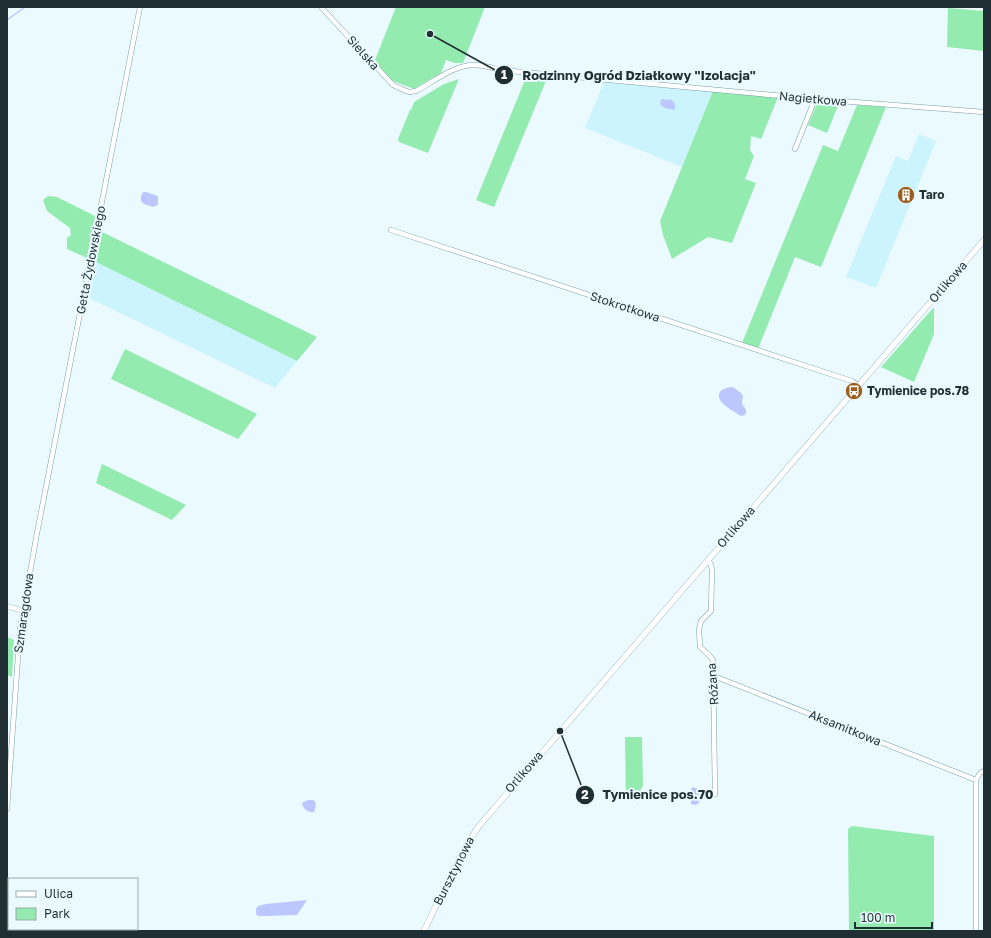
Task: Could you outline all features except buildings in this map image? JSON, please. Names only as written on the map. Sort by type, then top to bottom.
[{"type":"street","name":"Getta Żydowskiego","points":[[42,513],[140,7]]},
{"type":"street","name":"Sielska","points":[[321,7],[393,85],[410,92]]},
{"type":"street","name":"Nagietkowa","points":[[410,92],[416,91],[454,69],[462,66],[474,65],[500,70],[815,99],[984,112]]},
{"type":"street","points":[[795,149],[815,99]]},
{"type":"street","name":"Stokrotkowa","points":[[392,230],[852,381],[858,385]]},
{"type":"street","name":"Orlikowa","points":[[488,814],[984,240]]},
{"type":"street","name":"Szmaragdowa","points":[[7,809],[20,629],[42,513]]},
{"type":"street","name":"Różana","points":[[708,560],[712,570],[711,611],[701,621],[699,629],[700,647],[713,660],[716,794]]},
{"type":"street","points":[[7,606],[23,611]]},
{"type":"street","name":"Aksamitkowa","points":[[714,676],[976,780]]},
{"type":"street","points":[[976,931],[976,780],[980,773],[984,771]]},
{"type":"street","name":"Bursztynowa","points":[[424,931],[460,857],[478,826],[488,814]]},
{"type":"shaded area","points":[[604,82],[713,91],[682,167],[585,128]]},
{"type":"shaded area","points":[[919,134],[936,141],[876,288],[846,277],[896,156],[908,161]]},
{"type":"shaded area","points":[[96,262],[297,361],[275,388],[89,298]]},
{"type":"green space","points":[[396,7],[485,7],[463,63],[455,63],[446,60],[441,73],[414,89],[393,81],[375,60]]},
{"type":"green space","points":[[948,8],[984,11],[984,51],[947,47]]},
{"type":"green space","points":[[527,75],[548,76],[494,207],[476,200]]},
{"type":"green space","points":[[459,79],[428,153],[399,142],[398,139],[414,102],[444,84]]},
{"type":"green space","points":[[713,91],[778,97],[761,139],[751,136],[750,150],[754,156],[745,179],[756,183],[732,243],[708,237],[672,259],[663,235],[660,221]]},
{"type":"green space","points":[[818,101],[839,103],[827,133],[808,125]]},
{"type":"green space","points":[[857,105],[886,107],[821,267],[795,257],[758,349],[742,343],[823,145],[838,151]]},
{"type":"green space","points":[[48,196],[57,197],[95,216],[87,258],[67,249],[67,238],[71,235],[70,228],[47,211],[43,200]]},
{"type":"green space","points":[[102,232],[317,337],[297,361],[96,262]]},
{"type":"green space","points":[[934,307],[934,334],[914,382],[881,367]]},
{"type":"green space","points":[[125,349],[257,414],[238,439],[111,379]]},
{"type":"green space","points":[[102,464],[186,505],[172,520],[96,483]]},
{"type":"green space","points":[[7,637],[14,640],[12,677],[7,675]]},
{"type":"green space","points":[[625,737],[642,737],[643,785],[636,801],[626,800]]},
{"type":"green space","points":[[852,826],[934,836],[934,931],[849,931],[848,829]]},
{"type":"green space","points":[[7,914],[8,930],[43,931],[7,931]]},
{"type":"water","points":[[669,99],[675,103],[674,110],[666,108],[660,104],[660,100]]},
{"type":"water","points":[[143,192],[158,196],[158,205],[153,207],[144,204],[141,201]]},
{"type":"water","points":[[733,387],[743,396],[742,404],[746,409],[745,415],[741,416],[735,413],[720,400],[719,394],[723,389]]},
{"type":"water","points":[[692,787],[699,789],[700,794],[700,801],[695,805],[691,804],[690,795]]},
{"type":"water","points":[[308,800],[315,801],[316,806],[314,812],[308,811],[303,807],[302,803]]},
{"type":"water","points":[[307,900],[297,915],[258,916],[256,914],[256,909],[258,906]]},
{"type":"waterway","points":[[7,20],[25,7]]},
{"type":"place","name":"Rodzinny Ogród Działkowy \"Izolacja\"","points":[[430,34]]},
{"type":"place","name":"Taro","points":[[906,195]]},
{"type":"place","name":"Tymienice pos.78","points":[[854,391]]},
{"type":"place","name":"Tymienice pos.70","points":[[560,731]]}]
